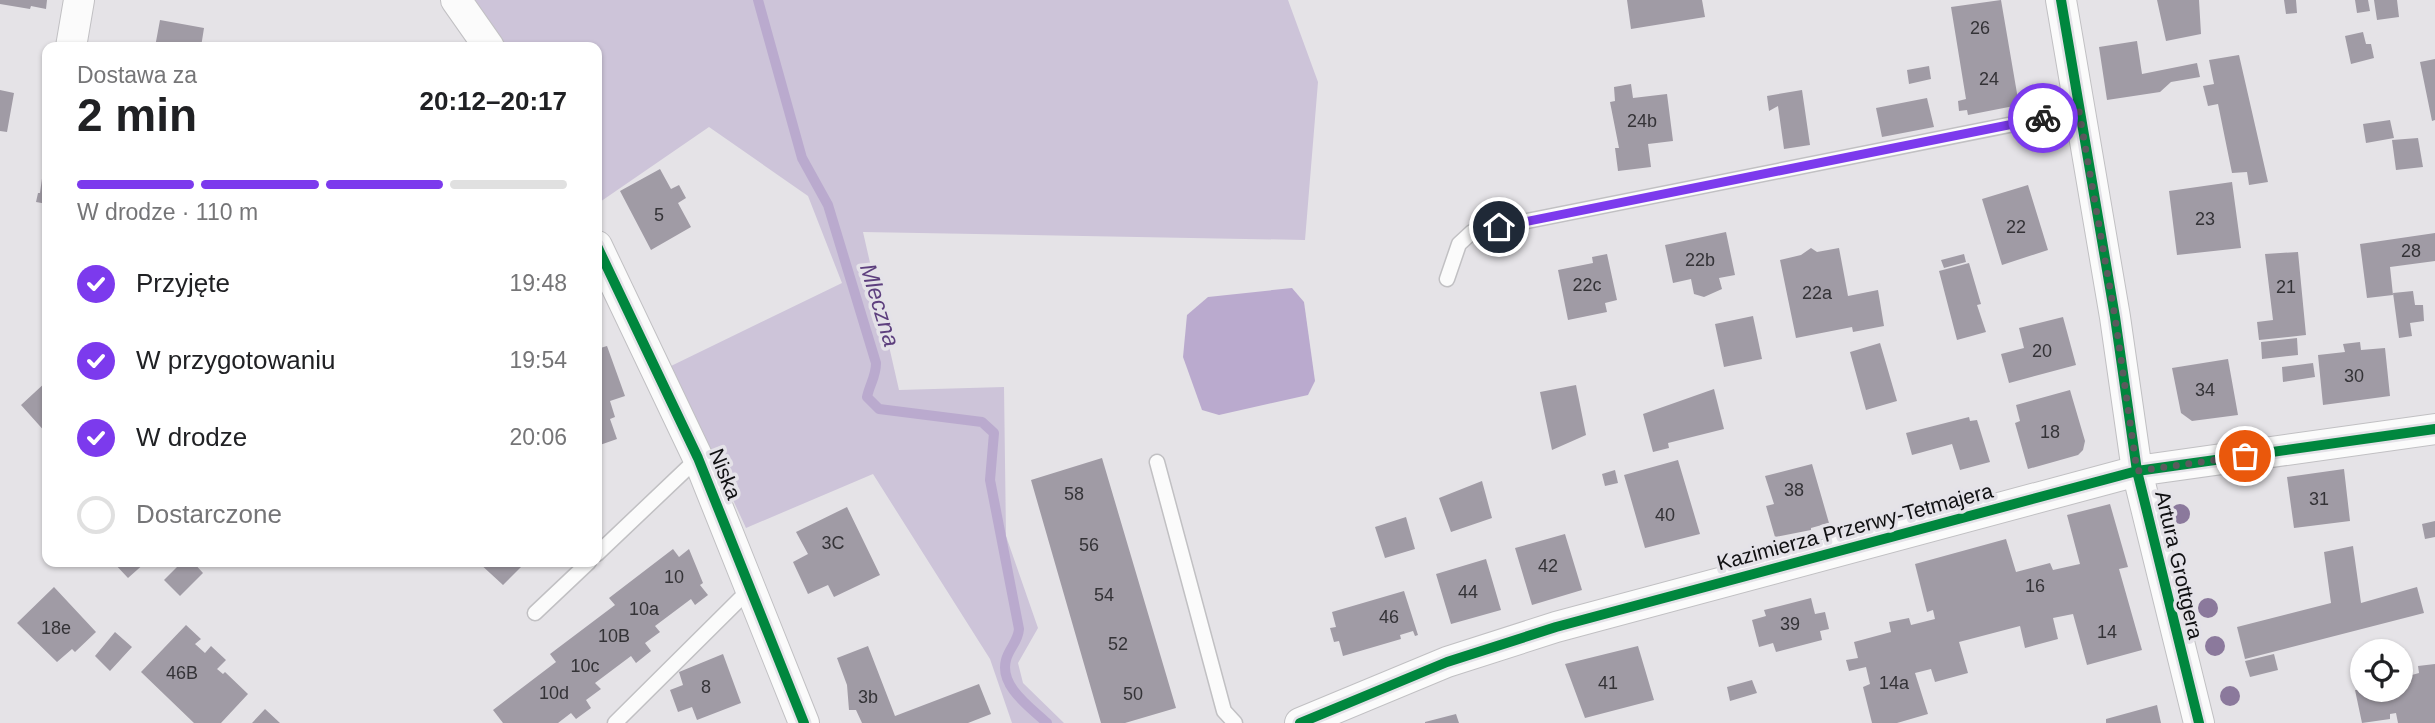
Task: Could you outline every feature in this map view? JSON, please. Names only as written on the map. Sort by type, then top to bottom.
[{"type":"street","points":[[72,42],[79,0]]},
{"type":"street","points":[[456,0],[485,42]]},
{"type":"street","name":"Artura Grottgera","points":[[2060,0],[2115,317],[2137,471],[2199,723]]},
{"type":"street","name":"Niska","points":[[602,256],[698,458],[804,723]]},
{"type":"street","name":"Kazimierza Przerwy-Tetmajera","points":[[1300,723],[1447,662],[1556,627],[2137,471],[2435,429]]},
{"type":"lane","points":[[1447,279],[1459,244],[1472,232],[2079,111]]},
{"type":"lane","points":[[602,549],[698,458]]},
{"type":"lane","points":[[1157,461],[1223,711],[1235,723]]},
{"type":"lane","points":[[535,613],[584,567]]},
{"type":"lane","points":[[615,723],[749,590]]},
{"type":"shaded area","points":[[468,0],[1288,0],[1318,82],[1305,240],[863,232],[899,390],[1004,387],[1006,536],[1038,628],[1018,663],[1023,683],[1064,723],[1012,723],[990,659],[873,474],[746,528],[671,366],[842,283],[808,196],[709,127],[602,201],[602,42],[497,42]]},
{"type":"shaded area","points":[[1292,288],[1304,302],[1315,381],[1308,395],[1219,415],[1202,410],[1183,357],[1187,315],[1208,297]]},
{"type":"building","points":[[0,0],[47,0],[46,9],[31,6],[30,9],[0,4]]},
{"type":"building","points":[[1627,0],[1702,0],[1705,17],[1631,29]]},
{"type":"building","points":[[2001,0],[2019,105],[1968,115],[1967,110],[1959,111],[1958,101],[1966,99],[1951,7]]},
{"type":"building","points":[[2157,0],[2199,0],[2201,34],[2166,41]]},
{"type":"building","points":[[2284,0],[2296,0],[2297,13],[2286,14]]},
{"type":"building","points":[[2355,0],[2368,0],[2370,11],[2357,13]]},
{"type":"building","points":[[2374,0],[2397,0],[2399,17],[2377,20]]},
{"type":"building","points":[[160,20],[204,28],[202,42],[156,42]]},
{"type":"building","points":[[2363,32],[2366,44],[2371,44],[2374,58],[2351,64],[2345,36]]},
{"type":"building","points":[[2137,41],[2142,74],[2197,63],[2200,77],[2171,82],[2160,92],[2107,100],[2099,47]]},
{"type":"building","points":[[2239,55],[2268,182],[2249,185],[2247,172],[2232,173],[2218,104],[2208,106],[2203,86],[2214,84],[2209,60]]},
{"type":"building","points":[[2435,59],[2435,120],[2432,121],[2420,62]]},
{"type":"building","points":[[1929,66],[1931,79],[1909,84],[1907,70]]},
{"type":"building","points":[[1631,84],[1633,98],[1667,94],[1673,141],[1648,144],[1651,167],[1618,171],[1615,148],[1619,148],[1610,102],[1615,101],[1614,87]]},
{"type":"building","points":[[0,90],[14,93],[7,132],[0,131]]},
{"type":"building","points":[[1802,90],[1810,145],[1784,149],[1778,106],[1769,111],[1767,96]]},
{"type":"building","points":[[1927,98],[1934,127],[1882,137],[1876,108]]},
{"type":"building","points":[[2390,120],[2394,138],[2366,143],[2363,124]]},
{"type":"building","points":[[2418,138],[2423,167],[2396,170],[2392,140]]},
{"type":"building","points":[[660,169],[671,189],[679,185],[686,198],[678,203],[691,227],[651,250],[620,191]]},
{"type":"building","points":[[42,178],[42,203],[36,202]]},
{"type":"building","points":[[2232,182],[2241,248],[2177,255],[2169,191]]},
{"type":"building","points":[[2028,185],[2048,250],[2002,265],[1982,199]]},
{"type":"building","points":[[1726,232],[1735,275],[1719,278],[1722,289],[1704,297],[1694,294],[1691,279],[1673,283],[1665,245]]},
{"type":"building","points":[[2435,233],[2435,261],[2390,267],[2393,295],[2367,298],[2360,244]]},
{"type":"building","points":[[1811,248],[1817,252],[1839,248],[1848,296],[1878,290],[1884,326],[1853,332],[1852,327],[1796,338],[1780,260],[1801,255]]},
{"type":"building","points":[[2298,252],[2306,335],[2259,340],[2257,322],[2273,320],[2265,254]]},
{"type":"building","points":[[1607,254],[1617,300],[1605,303],[1607,312],[1568,320],[1558,270],[1593,263],[1592,257]]},
{"type":"building","points":[[1964,254],[1966,262],[1944,268],[1941,260]]},
{"type":"building","points":[[1969,263],[1981,304],[1977,305],[1986,332],[1957,340],[1939,271]]},
{"type":"building","points":[[2413,291],[2415,305],[2423,305],[2424,321],[2410,323],[2412,336],[2399,338],[2393,293]]},
{"type":"building","points":[[1753,316],[1762,359],[1724,367],[1715,324]]},
{"type":"building","points":[[2063,317],[2076,365],[2009,383],[2001,354],[2024,348],[2019,328]]},
{"type":"building","points":[[2297,338],[2298,355],[2262,359],[2261,342]]},
{"type":"building","points":[[2360,342],[2361,350],[2385,348],[2390,396],[2323,405],[2318,355],[2345,352],[2343,344]]},
{"type":"building","points":[[1880,343],[1897,401],[1866,410],[1850,352]]},
{"type":"building","points":[[607,346],[625,396],[610,401],[615,417],[610,419],[617,439],[602,444],[602,348]]},
{"type":"building","points":[[2228,359],[2238,415],[2192,421],[2181,413],[2172,368]]},
{"type":"building","points":[[2313,363],[2315,377],[2283,382],[2282,367]]},
{"type":"building","points":[[1576,385],[1586,435],[1552,450],[1540,392]]},
{"type":"building","points":[[42,386],[42,428],[21,405]]},
{"type":"building","points":[[1714,389],[1724,429],[1668,443],[1669,448],[1653,452],[1643,414]]},
{"type":"building","points":[[2070,390],[2085,441],[2083,450],[2078,455],[2028,469],[2015,423],[2020,421],[2016,405]]},
{"type":"building","points":[[1969,417],[1970,421],[1977,420],[1990,462],[1960,470],[1952,444],[1912,455],[1906,433]]},
{"type":"building","points":[[1102,458],[1176,708],[1125,723],[1101,723],[1031,480]]},
{"type":"building","points":[[1678,460],[1700,534],[1645,548],[1624,475]]},
{"type":"building","points":[[1812,464],[1829,523],[1811,530],[1775,537],[1766,506],[1774,504],[1765,476]]},
{"type":"building","points":[[2344,469],[2350,521],[2294,528],[2287,477]]},
{"type":"building","points":[[1615,470],[1618,483],[1605,486],[1602,474]]},
{"type":"building","points":[[1482,481],[1492,518],[1451,532],[1439,498]]},
{"type":"building","points":[[2110,504],[2128,567],[2119,569],[2142,650],[2087,665],[2073,614],[2053,618],[2058,639],[2025,648],[2020,626],[1959,642],[1968,673],[1935,682],[1931,669],[1915,673],[1928,714],[1897,723],[1872,723],[1863,687],[1870,684],[1866,667],[1849,671],[1846,660],[1858,658],[1854,642],[1891,632],[1889,622],[1909,618],[1911,625],[1935,619],[1933,610],[1927,612],[1915,564],[2006,539],[2016,572],[2050,563],[2053,570],[2080,564],[2067,515]]},
{"type":"building","points":[[847,507],[880,575],[834,597],[828,585],[808,594],[793,562],[808,554],[796,532]]},
{"type":"building","points":[[1406,517],[1415,549],[1385,558],[1375,527]]},
{"type":"building","points":[[2435,521],[2435,537],[2425,539],[2422,524]]},
{"type":"building","points":[[1565,534],[1582,590],[1532,605],[1515,548]]},
{"type":"building","points":[[2353,546],[2361,603],[2417,587],[2424,613],[2245,659],[2237,627],[2331,603],[2324,552]]},
{"type":"building","points":[[673,549],[679,557],[689,549],[703,583],[700,585],[708,595],[695,605],[691,599],[655,626],[660,632],[645,643],[651,651],[636,663],[631,656],[595,683],[601,689],[586,700],[591,708],[576,719],[571,713],[558,723],[503,723],[493,710],[556,662],[550,654],[615,605],[609,598]]},
{"type":"building","points":[[1486,559],[1501,610],[1451,624],[1436,574]]},
{"type":"building","points":[[118,567],[140,567],[128,578]]},
{"type":"building","points":[[177,567],[198,567],[203,573],[180,596],[164,580]]},
{"type":"building","points":[[483,567],[521,567],[503,585]]},
{"type":"building","points":[[54,587],[96,632],[75,652],[72,649],[57,662],[17,623]]},
{"type":"building","points":[[1404,591],[1418,635],[1415,636],[1413,631],[1400,635],[1401,639],[1343,656],[1339,641],[1334,642],[1330,628],[1336,627],[1332,612]]},
{"type":"building","points":[[1811,598],[1815,614],[1825,612],[1829,629],[1820,631],[1822,640],[1776,652],[1773,643],[1759,647],[1752,620],[1766,616],[1764,610]]},
{"type":"building","points":[[186,625],[201,639],[195,644],[205,653],[211,646],[226,660],[217,669],[223,674],[225,672],[248,694],[221,723],[194,723],[141,672]]},
{"type":"building","points":[[115,632],[132,647],[110,671],[95,656]]},
{"type":"building","points":[[868,646],[895,716],[979,684],[991,714],[968,723],[862,723],[856,710],[849,710],[847,685],[837,658]]},
{"type":"building","points":[[1638,646],[1654,700],[1585,718],[1565,664]]},
{"type":"building","points":[[723,654],[741,703],[697,720],[692,707],[678,712],[670,690],[683,685],[679,672]]},
{"type":"building","points":[[2274,654],[2278,670],[2250,677],[2245,661]]},
{"type":"building","points":[[2435,664],[2435,723],[2398,723],[2396,713],[2390,714],[2390,719],[2362,723],[2358,702],[2413,702],[2413,675],[2419,673],[2418,666]]},
{"type":"building","points":[[1752,680],[1757,693],[1730,701],[1727,687]]},
{"type":"building","points":[[2157,705],[2161,723],[2106,723],[2106,719]]},
{"type":"building","points":[[265,709],[280,723],[252,723]]},
{"type":"building","points":[[1456,714],[1459,723],[1425,723],[1425,722]]},
{"type":"waterway","name":"Mleczna","points":[[758,0],[802,158],[828,205],[876,363],[867,397],[879,409],[982,422],[994,433],[990,480],[1019,629],[1007,656],[1005,670],[1011,687],[1047,723]]},
{"type":"cycle path","points":[[2061,0],[2115,317],[2137,471],[2199,723]]},
{"type":"cycle path","points":[[602,256],[698,458],[804,723]]},
{"type":"cycle path","points":[[1300,723],[1447,662],[1556,627],[2137,471],[2435,429]]},
{"type":"way so far","points":[[2043,118],[2079,111],[2115,317],[2137,471],[2245,456]]},
{"type":"route","points":[[1499,227],[2043,118]]}]
